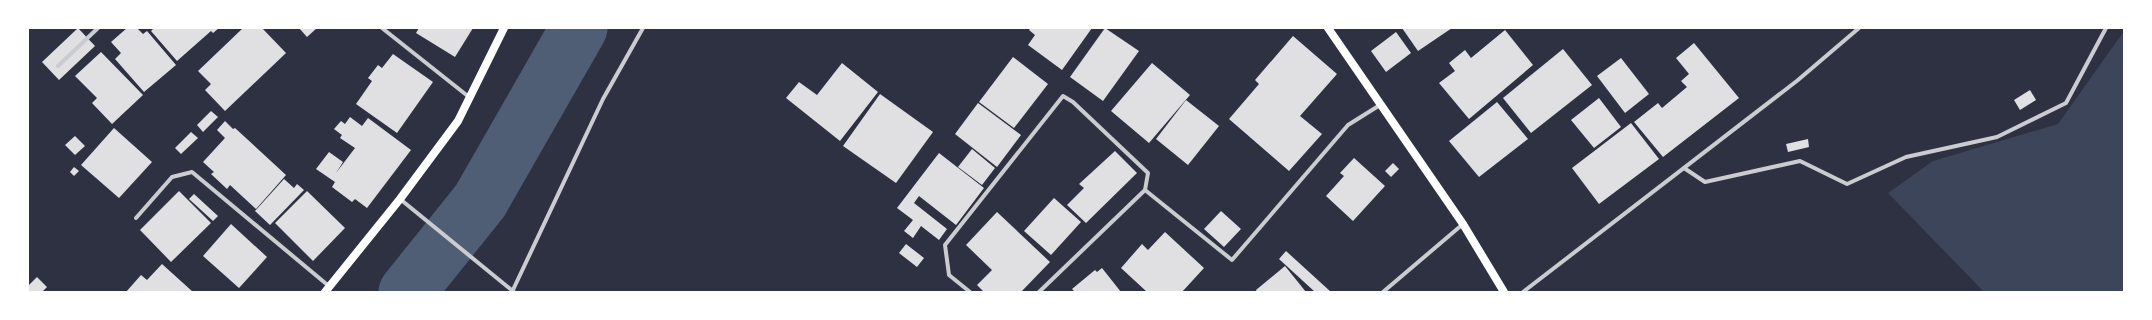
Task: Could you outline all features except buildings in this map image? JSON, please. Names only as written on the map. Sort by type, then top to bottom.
[{"type":"main road","points":[[328,290],[400,199],[458,121],[504,28]]},
{"type":"main road","points":[[1328,28],[1463,224],[1504,292]]},
{"type":"street","points":[[58,66],[98,28]]},
{"type":"street","points":[[382,28],[469,97]]},
{"type":"street","points":[[400,199],[513,291],[603,99],[643,28]]},
{"type":"street","points":[[1523,292],[1798,80],[1859,28]]},
{"type":"street","points":[[1684,168],[1705,182],[1800,161],[1847,184],[1906,156],[1997,137],[2066,103],[2106,28]]},
{"type":"street","points":[[970,292],[949,275],[945,246],[1063,96],[1074,102],[1148,173],[1145,190],[1039,292]]},
{"type":"street","points":[[1145,190],[1232,260],[1348,125],[1380,105]]},
{"type":"street","points":[[136,218],[172,177],[192,172],[328,290]]},
{"type":"street","points":[[1383,292],[1463,224]]},
{"type":"shaded area","points":[[2124,31],[2124,292],[1984,292],[1888,193],[1933,161],[2058,124]]},
{"type":"waterway","points":[[407,292],[480,201],[579,28]]}]
